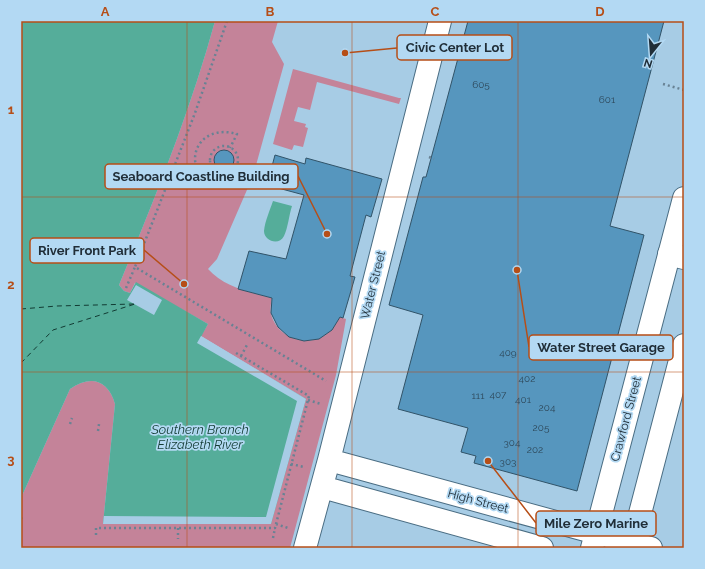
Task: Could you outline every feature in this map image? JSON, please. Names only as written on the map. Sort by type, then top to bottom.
[{"type":"street","name":"Water Street","points":[[305,548],[329,460],[440,21]]},
{"type":"street","name":"Crawford Street","points":[[594,541],[677,256],[684,198]]},
{"type":"street","points":[[638,546],[684,345]]},
{"type":"street","name":"High Street","points":[[329,460],[594,541],[638,546]]},
{"type":"street","points":[[322,487],[542,548]]},
{"type":"path","points":[[126,288],[195,113],[227,21]]},
{"type":"path","points":[[663,84],[684,90]]},
{"type":"path","points":[[211,187],[202,180],[196,170],[194,158],[197,147],[204,138],[214,132],[226,130],[237,134],[230,148]]},
{"type":"path","points":[[223,146],[230,148],[236,152],[238,160],[236,166],[231,172],[225,174],[217,173],[212,167],[210,161],[211,154],[216,148],[223,146]]},
{"type":"path","points":[[236,166],[240,168]]},
{"type":"path","points":[[213,182],[217,173]]},
{"type":"path","points":[[135,267],[330,383]]},
{"type":"path","points":[[241,356],[247,345]]},
{"type":"path","points":[[236,353],[309,396],[273,538]]},
{"type":"path","points":[[308,400],[315,402]]},
{"type":"path","points":[[70,424],[72,418]]},
{"type":"path","points":[[98,432],[99,424]]},
{"type":"path","points":[[291,464],[302,466]]},
{"type":"path","points":[[96,535],[96,528],[275,526],[286,528]]},
{"type":"path","points":[[178,528],[178,538]]},
{"type":"shaded area","points":[[215,21],[278,21],[272,42],[284,64],[253,176],[217,259],[208,269],[229,285],[272,298],[271,314],[275,323],[288,336],[296,339],[306,341],[315,340],[332,329],[340,317],[346,319],[336,375],[290,548],[21,548],[21,498],[70,389],[77,385],[91,381],[103,385],[108,389],[115,404],[103,524],[306,399],[201,336],[208,324],[135,283],[130,293],[124,291],[119,285],[159,187],[183,122]]},
{"type":"shaded area","points":[[293,69],[401,98],[399,104],[317,82],[310,110],[298,107],[294,121],[306,124],[305,127],[308,128],[303,147],[294,145],[292,150],[273,144]]},
{"type":"water","name":"Southern Branch Elizabeth River","points":[[21,21],[215,21],[183,122],[159,187],[119,285],[124,291],[130,293],[136,282],[208,324],[201,337],[306,399],[271,524],[103,524],[115,404],[108,389],[97,382],[91,381],[84,382],[70,389],[21,498]]},
{"type":"water","points":[[273,201],[292,206],[287,229],[282,239],[279,241],[269,240],[264,231],[266,219]]},
{"type":"pier","points":[[136,285],[162,300],[154,315],[127,300]]},
{"type":"pier","points":[[201,336],[306,399],[271,524],[103,524],[104,516],[266,517],[297,401],[197,343]]},
{"type":"building","points":[[468,21],[664,21],[610,226],[644,235],[577,491],[474,463],[476,456],[461,452],[468,428],[398,409],[423,315],[389,305],[423,177],[426,177]]},
{"type":"building","points":[[224,150],[231,153],[234,160],[231,167],[224,170],[217,167],[214,160],[217,153]]},
{"type":"building","points":[[275,155],[305,164],[306,158],[382,179],[371,217],[366,215],[350,276],[355,277],[343,318],[340,317],[332,330],[319,339],[304,341],[289,337],[278,327],[271,313],[272,298],[238,289],[249,251],[286,259],[304,195],[267,185]]},
{"type":"ferry route","points":[[21,309],[57,306],[134,304]]},
{"type":"ferry route","points":[[21,363],[53,330],[135,304]]},
{"type":"place","name":"Civic Center Lot","points":[[345,53]]},
{"type":"place","name":"Seaboard Coastline Building","points":[[327,234]]},
{"type":"place","name":"Water Street Garage","points":[[517,270]]},
{"type":"place","name":"River Front Park","points":[[184,284]]},
{"type":"place","name":"Mile Zero Marine","points":[[488,461]]}]
